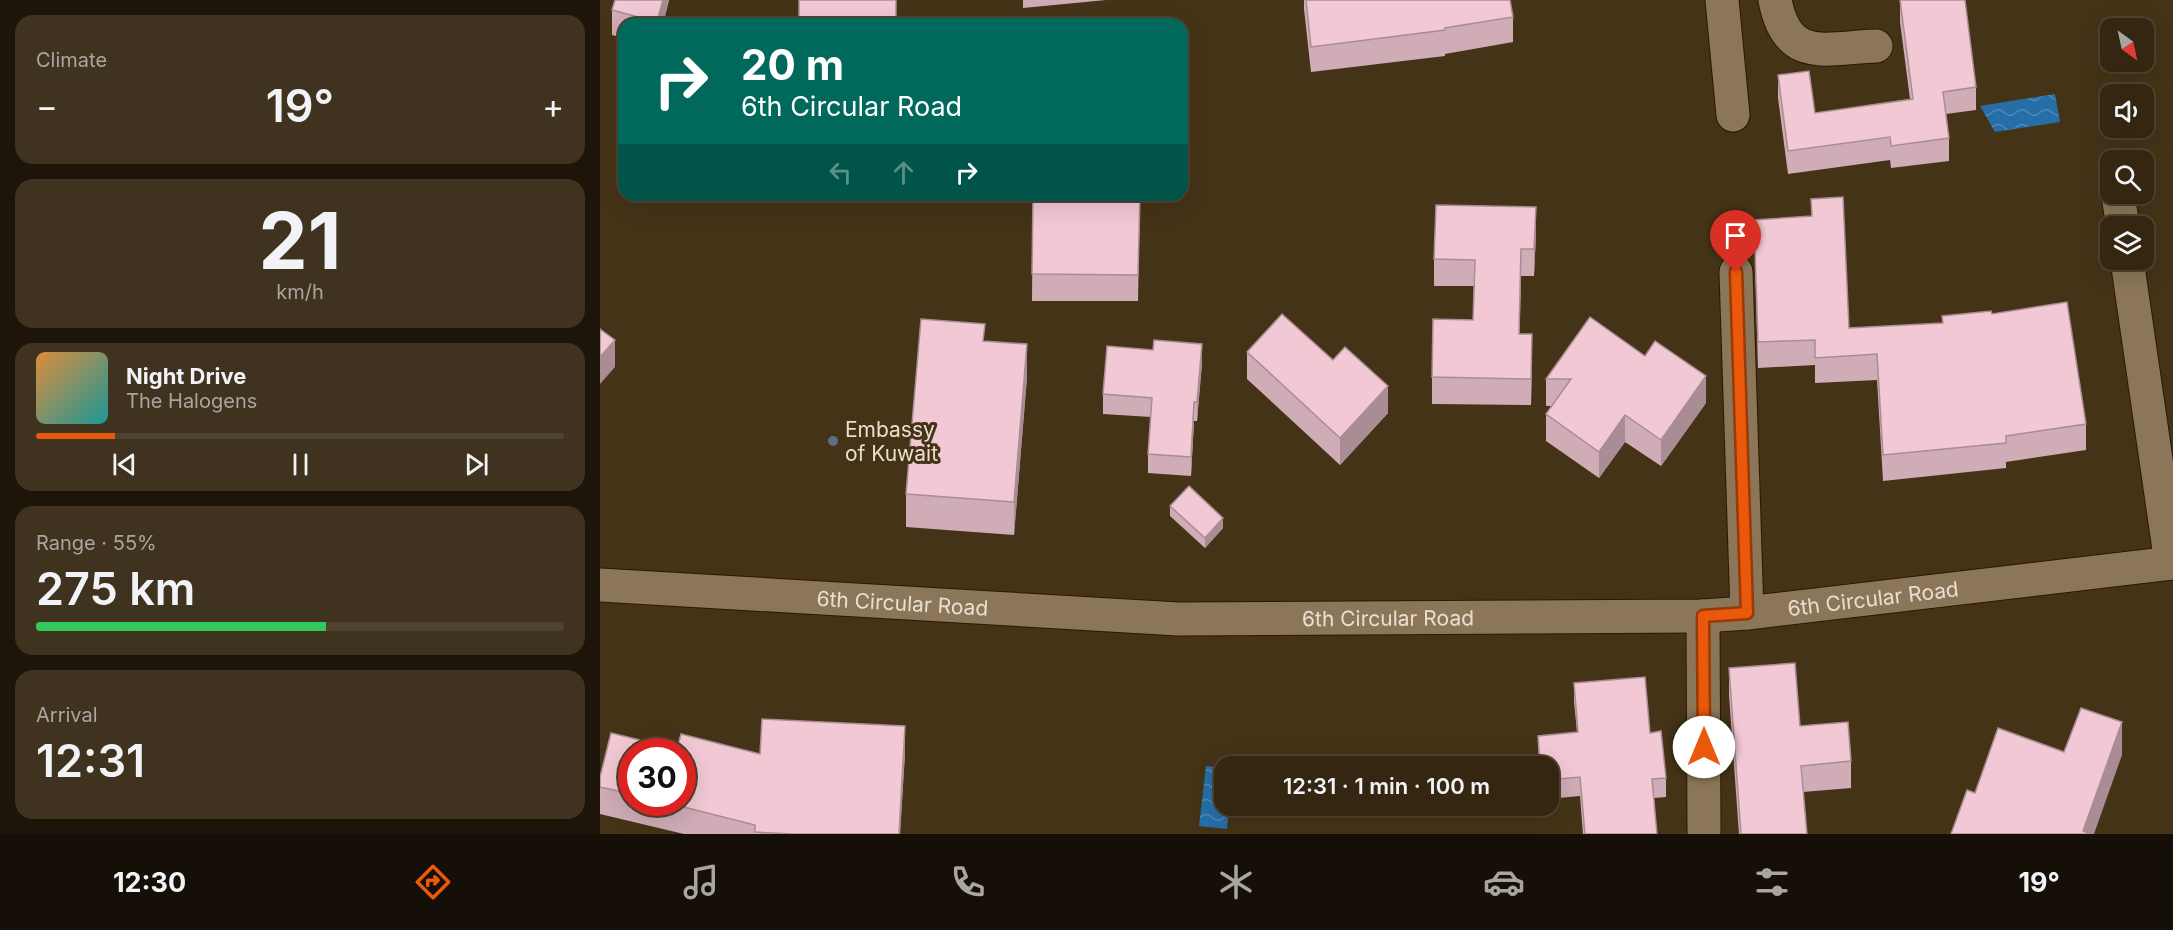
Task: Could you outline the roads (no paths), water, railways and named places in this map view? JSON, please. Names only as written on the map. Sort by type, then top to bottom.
[{"type":"street","points":[[1722,0],[1733,115]]},
{"type":"street","points":[[1775,0],[1779,18],[1793,41],[1810,49],[1876,46]]},
{"type":"street","points":[[2128,270],[2172,563]]},
{"type":"street","points":[[1736,272],[1747,613]]},
{"type":"street","name":"6th Circular Road","points":[[600,585],[1178,619],[1703,616],[1747,613],[2172,563]]},
{"type":"street","points":[[1703,616],[1704,834]]},
{"type":"water","points":[[2055,94],[2060,122],[1995,132],[1980,106]]},
{"type":"water","points":[[1206,766],[1214,767],[1214,816],[1228,816],[1227,829],[1199,826]]},
{"type":"place","name":"Embassy of Kuwait","points":[[833,441]]}]
